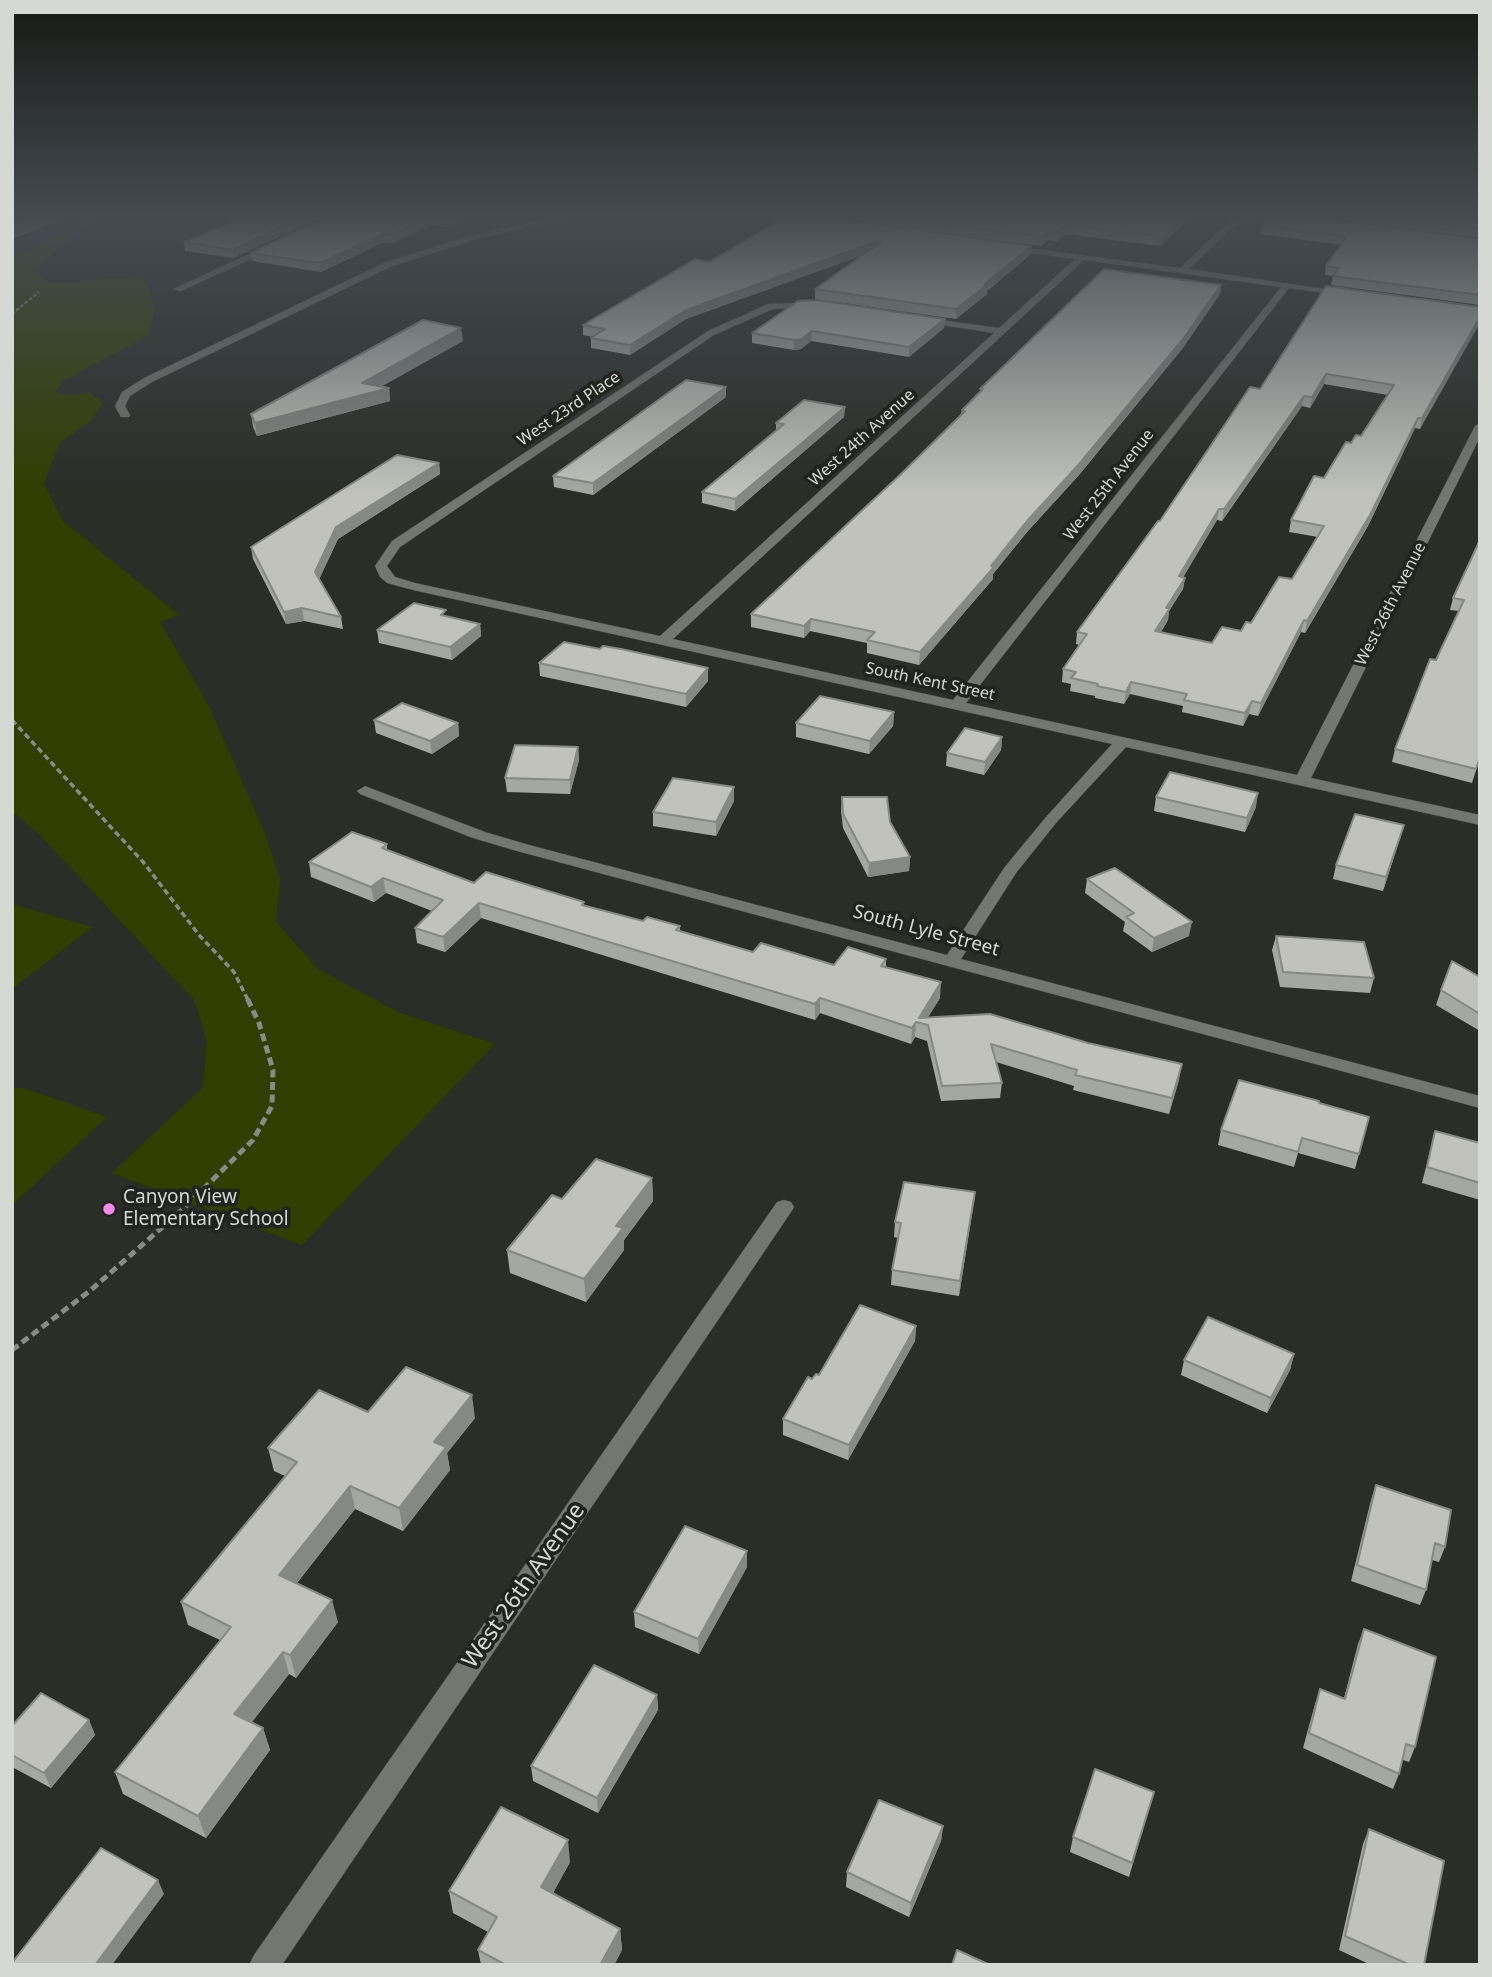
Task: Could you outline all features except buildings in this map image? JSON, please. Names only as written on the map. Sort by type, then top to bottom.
[{"type":"street","points":[[125,415],[120,406],[126,394],[148,380],[295,309]]},
{"type":"street","name":"West 23rd Place","points":[[381,566],[396,544],[711,333],[764,309]]},
{"type":"street","name":"West 24th Avenue","points":[[663,641],[1026,309]]},
{"type":"street","name":"West 25th Avenue","points":[[957,705],[1268,309]]},
{"type":"street","points":[[909,318],[1002,331]]},
{"type":"street","name":"West 26th Avenue","points":[[1302,781],[1480,426]]},
{"type":"street","name":"South Kent Street","points":[[381,566],[384,574],[391,580],[413,586],[1480,820]]},
{"type":"street","points":[[952,960],[1010,871],[1051,820],[1122,742]]},
{"type":"street","name":"South Lyle Street","points":[[365,791],[523,849],[1480,1101]]},
{"type":"street","name":"West 26th Avenue","points":[[264,1965],[784,1207]]},
{"type":"path","points":[[12,720],[144,863],[199,935],[234,972],[259,1023],[273,1070],[272,1106],[253,1140],[184,1208],[92,1290],[12,1350]]},
{"type":"green space","points":[[12,309],[155,309],[149,335],[63,381],[56,392],[70,395],[90,393],[103,403],[89,423],[60,442],[44,483],[62,520],[179,615],[160,622],[209,706],[266,836],[280,880],[276,922],[318,969],[398,1012],[495,1044],[302,1245],[112,1173],[203,1087],[207,1041],[194,1000],[40,835],[12,811]]},
{"type":"green space","points":[[12,904],[92,927],[12,989]]},
{"type":"green space","points":[[12,1088],[24,1088],[107,1117],[12,1205]]},
{"type":"place","name":"Canyon View Elementary School","points":[[109,1209]]}]
